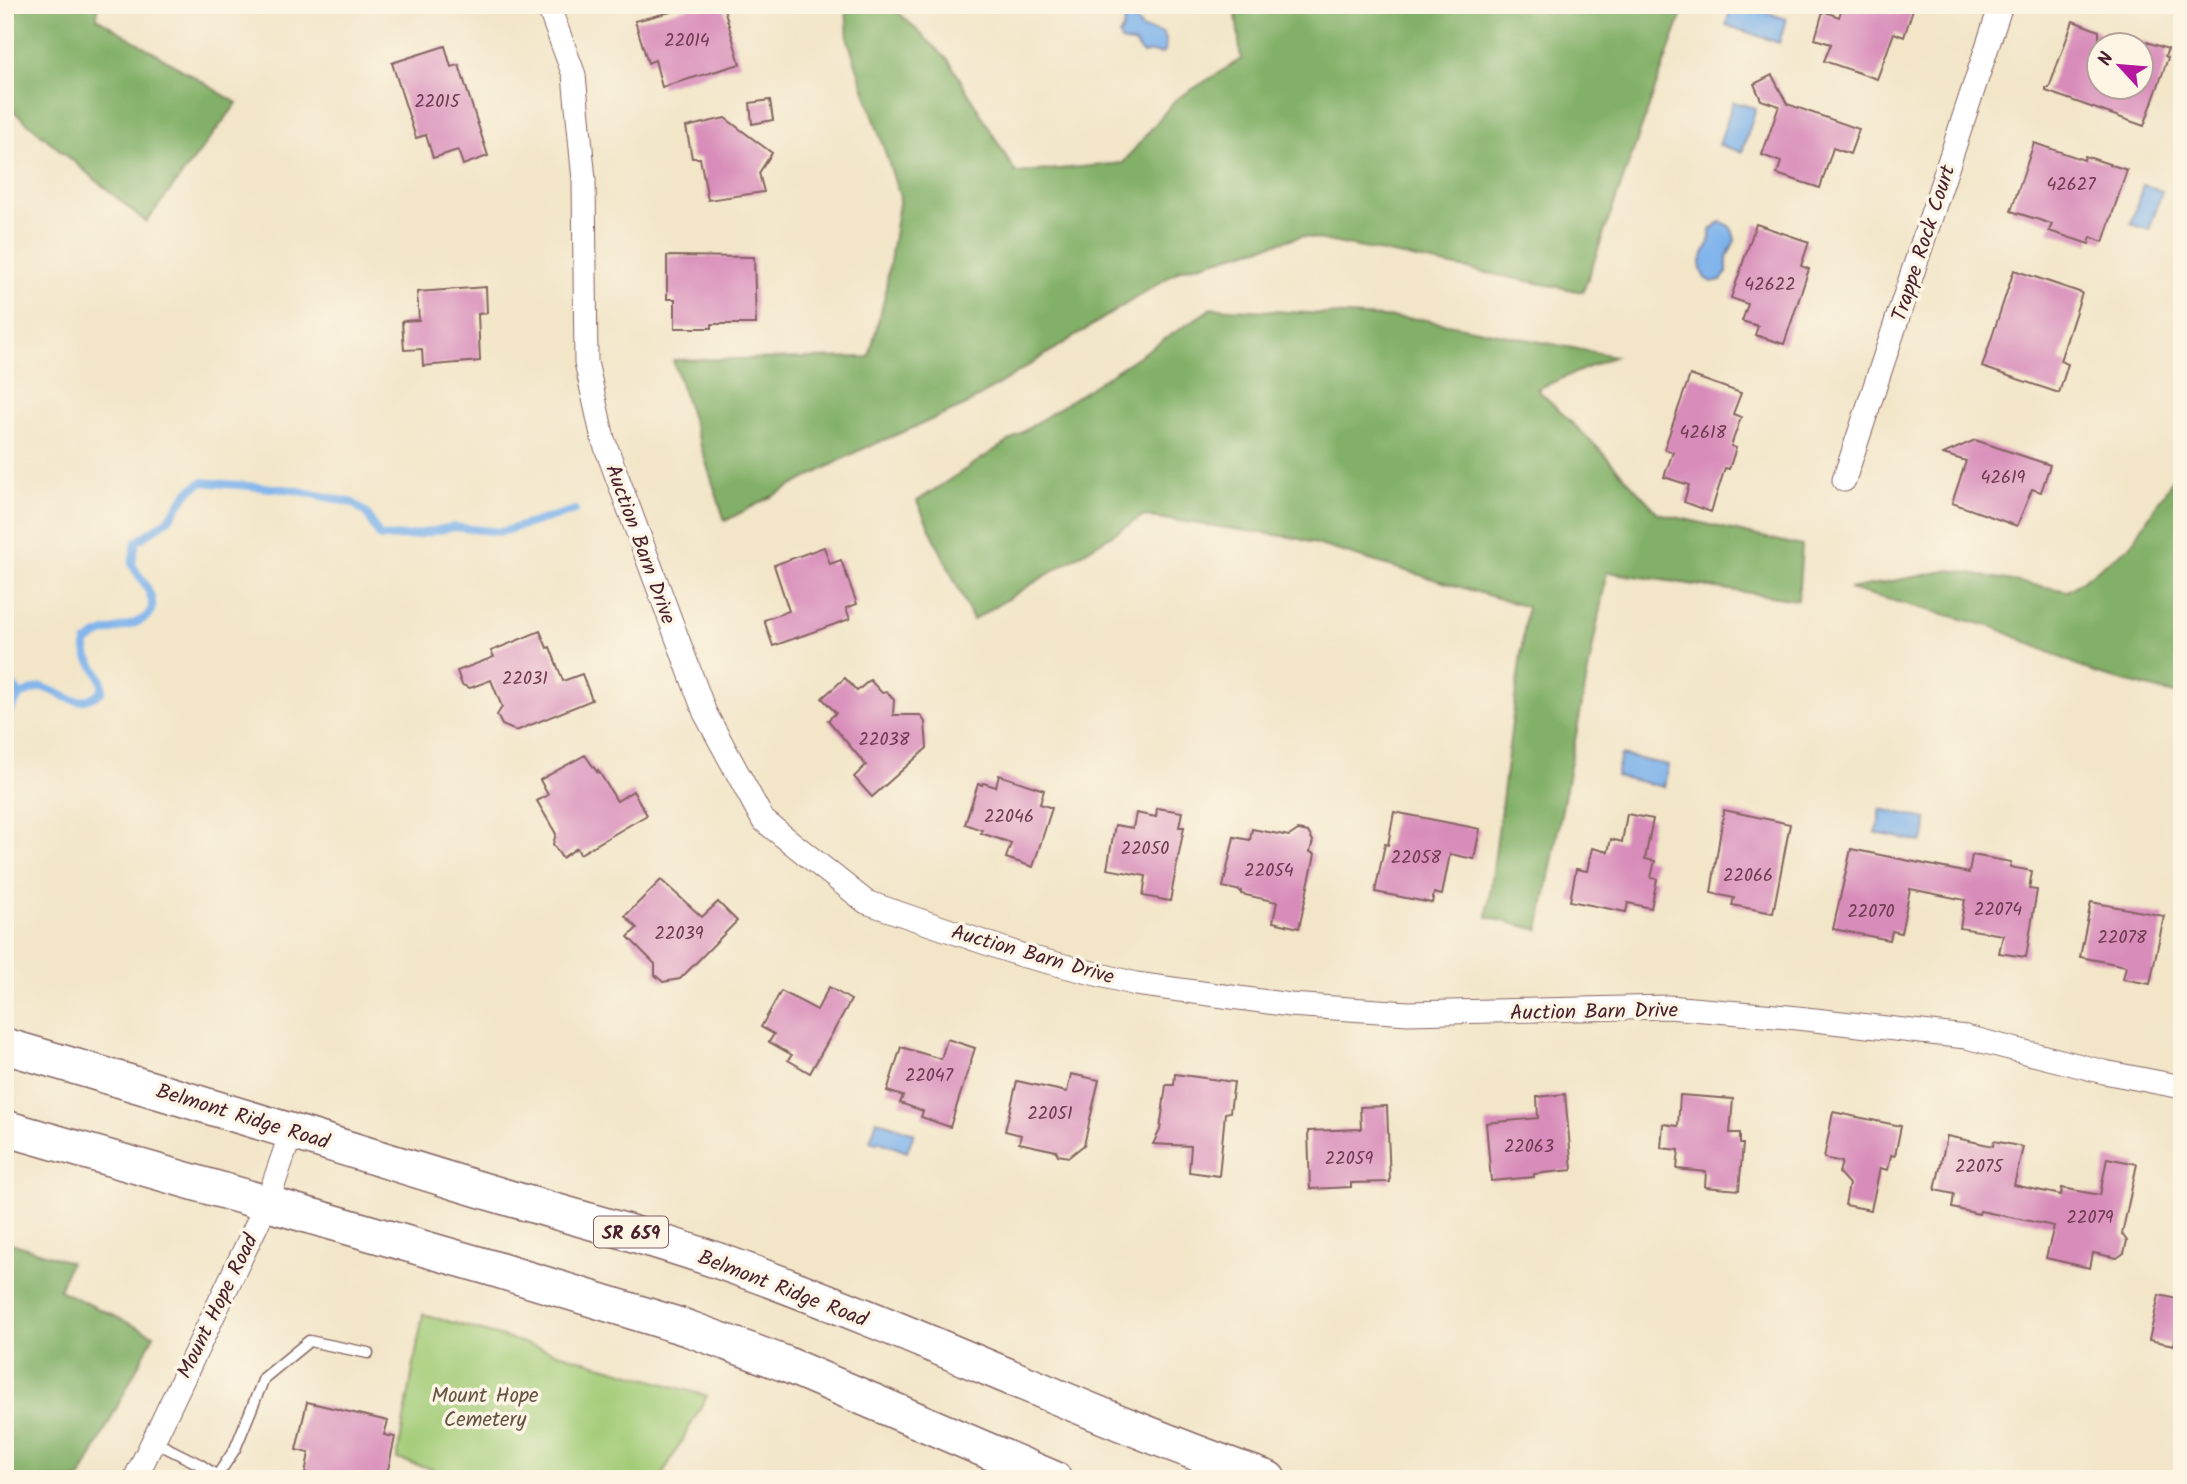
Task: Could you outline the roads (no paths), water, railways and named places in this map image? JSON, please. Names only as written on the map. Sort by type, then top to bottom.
[{"type":"main road","name":"Belmont Ridge Road","points":[[5,1046],[623,1230],[745,1270],[1248,1475]]},
{"type":"main road","points":[[5,1129],[267,1202],[687,1328],[782,1363],[1054,1479]]},
{"type":"street","name":"Auction Barn Drive","points":[[548,5],[574,75],[584,180],[586,362],[603,439],[705,713],[763,820],[866,902],[1021,955],[1136,984],[1175,990],[1290,1005],[1408,1013],[1668,1007],[1788,1017],[1966,1037],[2104,1072],[2182,1087]]},
{"type":"street","name":"Trappe Rock Court","points":[[1844,480],[2001,5]]},
{"type":"street","name":"Mount Hope Road","points":[[135,1479],[267,1202],[292,1130]]},
{"type":"lane","points":[[153,1441],[201,1465],[217,1477],[235,1449],[264,1378],[309,1341],[369,1353]]},
{"type":"water","points":[[1732,5],[1744,5],[1786,19],[1779,43],[1726,25]]},
{"type":"water","points":[[1125,19],[1134,19],[1143,29],[1163,33],[1166,40],[1165,51],[1161,54],[1143,54],[1135,44],[1121,41],[1119,35]]},
{"type":"water","points":[[1733,102],[1756,108],[1742,152],[1719,145]]},
{"type":"water","points":[[2143,185],[2162,191],[2149,230],[2131,224]]},
{"type":"water","points":[[1720,222],[1731,228],[1735,240],[1727,257],[1727,273],[1721,280],[1711,282],[1705,278],[1701,260],[1710,239],[1710,231]]},
{"type":"water","points":[[1621,755],[1668,765],[1664,787],[1616,776]]},
{"type":"water","points":[[1880,809],[1927,819],[1922,842],[1875,833],[1880,820]]},
{"type":"water","points":[[877,1120],[914,1133],[907,1152],[878,1141],[870,1141]]},
{"type":"waterway","points":[[5,719],[20,695],[41,687],[78,701],[102,691],[102,683],[88,657],[86,643],[100,634],[145,618],[152,603],[149,592],[132,564],[136,542],[169,519],[189,491],[202,482],[294,490],[353,503],[367,514],[380,537],[410,536],[453,527],[501,532],[575,510]]},
{"type":"waterway","points":[[5,674],[20,695]]},
{"type":"park label","name":"Mount Hope Cemetery","points":[[485,1407]]}]
